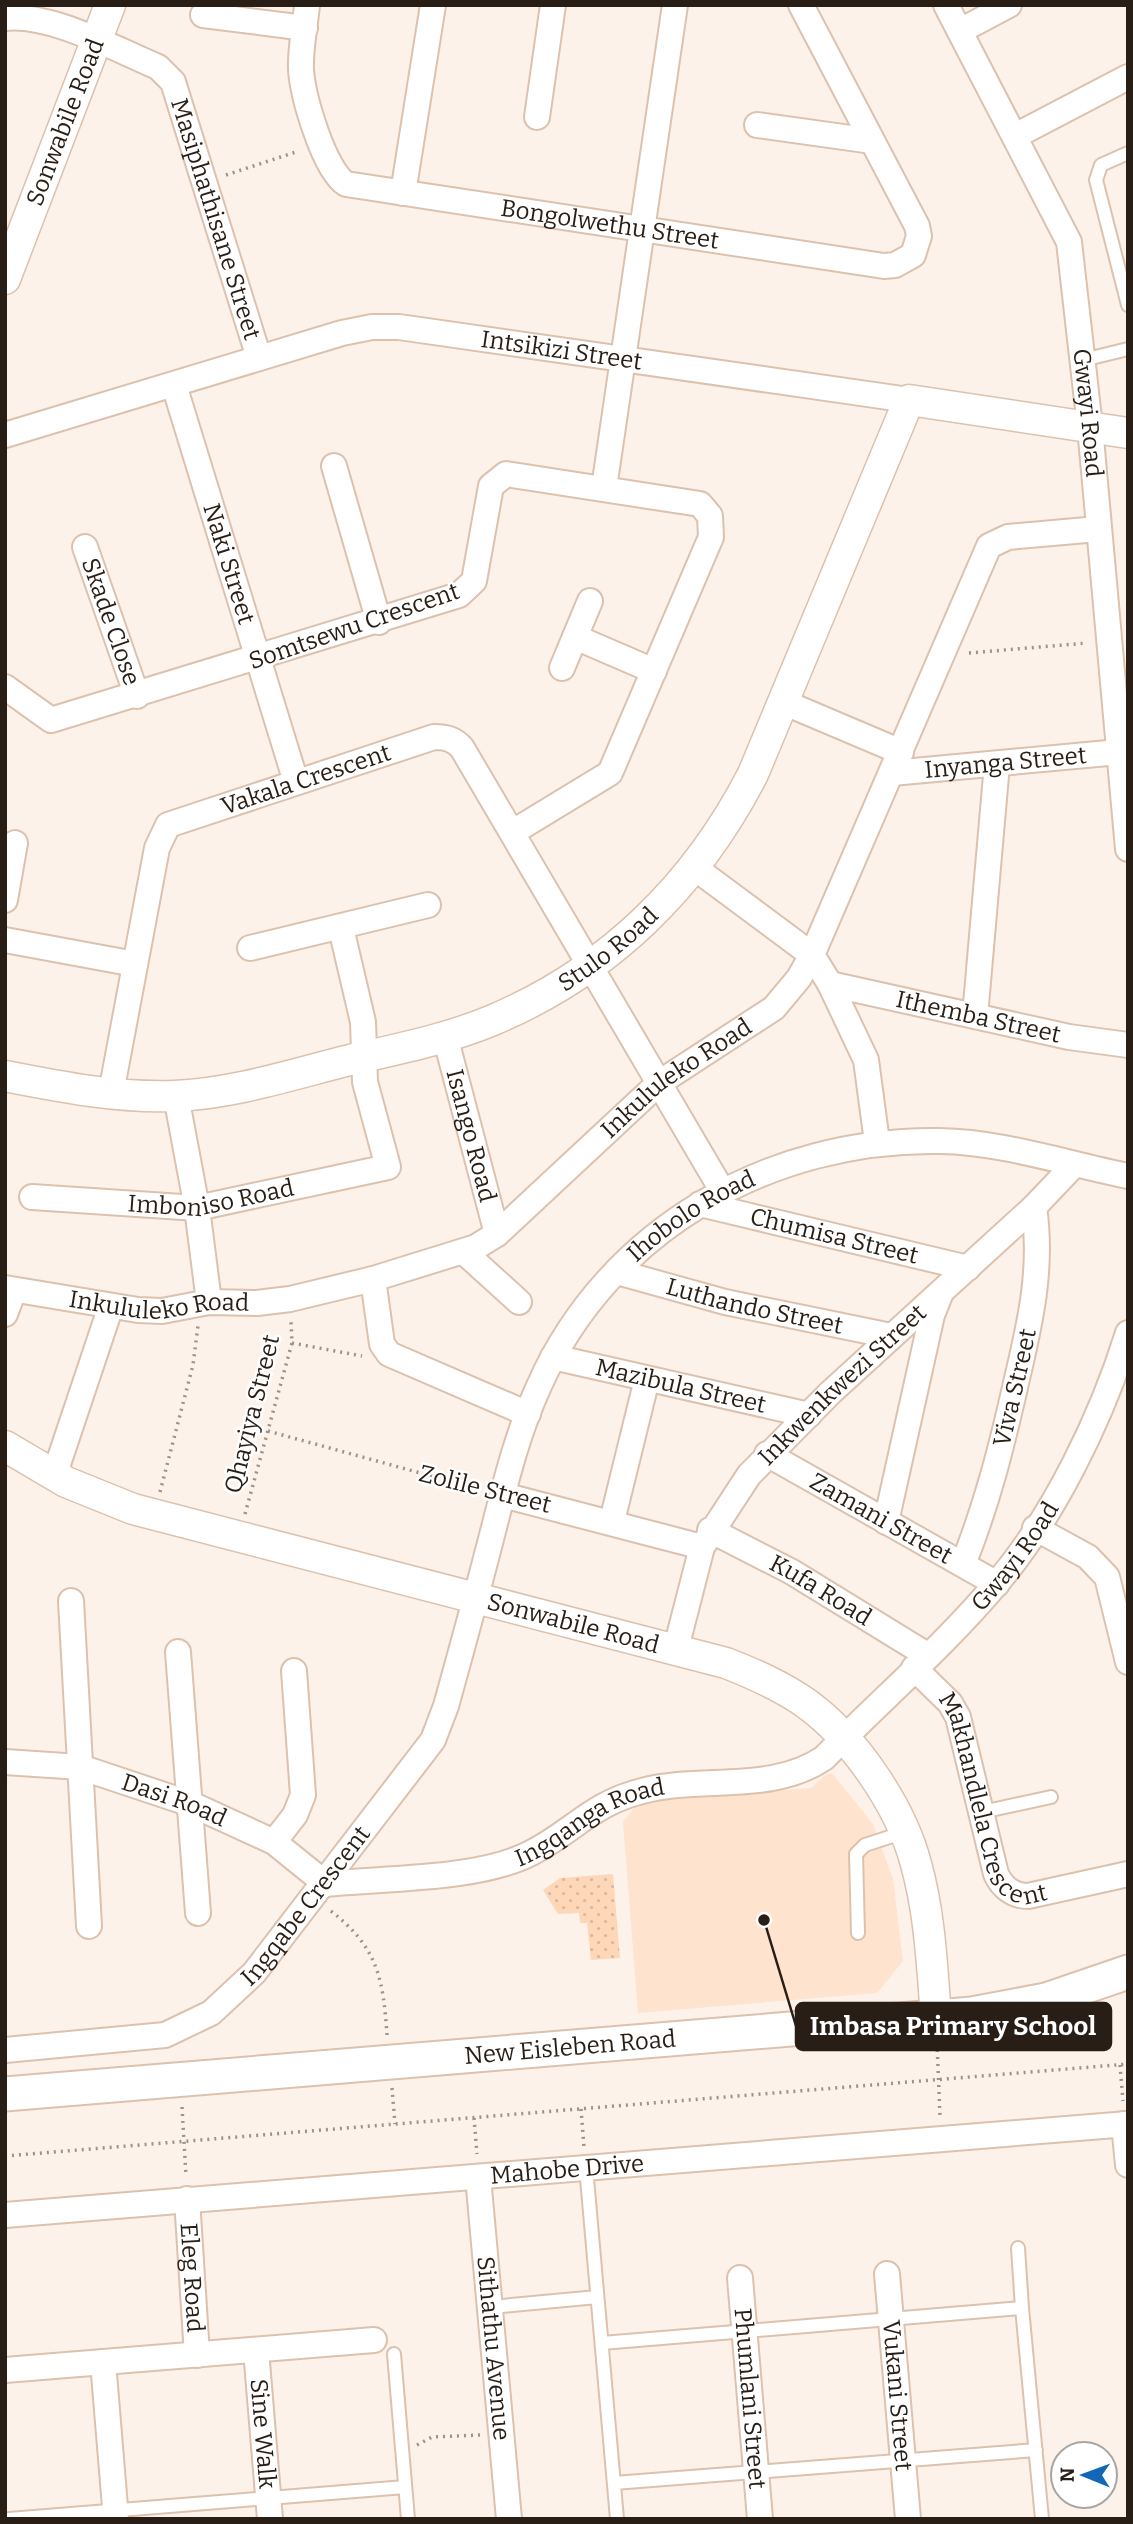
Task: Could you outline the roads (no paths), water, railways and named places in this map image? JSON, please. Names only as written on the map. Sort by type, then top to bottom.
[{"type":"main road","name":"New Eisleben Road","points":[[5,2094],[389,2062],[937,2029],[996,2011],[1046,2000],[1128,1972]]},
{"type":"street","name":"Sonwabile Road","points":[[5,279],[110,5]]},
{"type":"street","points":[[402,193],[433,5]]},
{"type":"street","points":[[537,117],[553,5]]},
{"type":"street","name":"Bongolwethu Street","points":[[203,15],[306,17],[303,83],[334,174],[346,184],[884,266],[895,265],[913,255],[919,236],[917,226],[801,5]]},
{"type":"street","name":"Gwayi Road","points":[[946,5],[1069,242],[1090,427],[1109,641],[1122,723],[1119,752],[1128,849]]},
{"type":"street","points":[[960,32],[1009,5]]},
{"type":"street","points":[[604,488],[642,230],[670,6]]},
{"type":"street","name":"Masiphathisane Street","points":[[5,18],[21,16],[48,23],[158,67],[168,75],[173,82],[259,358]]},
{"type":"street","points":[[1014,136],[1128,77]]},
{"type":"street","points":[[757,125],[872,141]]},
{"type":"street","name":"Intsikizi Street","points":[[5,435],[259,358],[372,327],[400,327],[623,358],[1128,433]]},
{"type":"street","name":"Naki Street","points":[[174,385],[296,782]]},
{"type":"street","name":"Stulo Road","points":[[5,1076],[111,1093],[176,1096],[257,1083],[444,1036],[492,1020],[530,1002],[590,967],[649,920],[695,868],[736,807],[783,702],[909,400]]},
{"type":"street","points":[[334,466],[379,622]]},
{"type":"street","name":"Somtsewu Crescent","points":[[5,687],[51,720],[379,622],[459,595],[469,588],[476,572],[489,495],[500,476],[513,474],[693,501],[706,509],[712,523],[710,537],[610,773],[513,832]]},
{"type":"street","name":"Inkululeko Road","points":[[10,1289],[111,1306],[162,1311],[205,1303],[257,1303],[373,1279],[464,1252],[497,1234],[659,1083],[774,1007],[799,978],[812,955],[986,551],[995,541],[1007,537],[1098,529]]},
{"type":"street","name":"Skade Close","points":[[85,547],[137,696]]},
{"type":"street","points":[[562,668],[590,601]]},
{"type":"street","points":[[575,637],[654,671]]},
{"type":"street","name":"Inyanga Street","points":[[783,702],[896,762],[997,764],[1119,752]]},
{"type":"street","name":"Vakala Crescent","points":[[111,1093],[157,848],[168,825],[434,737],[443,737],[455,740],[462,748],[723,1192]]},
{"type":"street","points":[[975,1016],[997,764]]},
{"type":"street","points":[[5,900],[15,843]]},
{"type":"street","points":[[695,868],[812,955],[830,984],[866,1060],[877,1142]]},
{"type":"street","points":[[250,948],[428,905]]},
{"type":"street","points":[[341,928],[363,1022],[365,1057]]},
{"type":"street","points":[[5,940],[135,964]]},
{"type":"street","name":"Ithemba Street","points":[[830,984],[1069,1037],[1128,1045]]},
{"type":"street","name":"Isango Road","points":[[444,1036],[497,1234]]},
{"type":"street","name":"Imboniso Road","points":[[32,1196],[197,1208],[388,1167],[365,1082],[365,1057]]},
{"type":"street","points":[[176,1096],[197,1208],[205,1303]]},
{"type":"street","name":"Ihobolo Road","points":[[476,1599],[528,1414],[571,1327],[617,1272],[671,1223],[700,1204],[769,1168],[877,1142],[942,1141],[976,1144],[1128,1176]]},
{"type":"street","name":"Inkwenkwezi Street","points":[[676,1648],[706,1538],[767,1454],[891,1336],[1034,1207],[1074,1165]]},
{"type":"street","name":"Chumisa Street","points":[[700,1204],[968,1268]]},
{"type":"street","name":"Viva Street","points":[[963,1564],[994,1478],[1034,1304],[1038,1232],[1034,1207]]},
{"type":"street","points":[[464,1252],[519,1302]]},
{"type":"street","name":"Luthando Street","points":[[617,1272],[725,1302],[891,1336]]},
{"type":"street","points":[[373,1279],[382,1344],[400,1360],[528,1414]]},
{"type":"street","points":[[5,1314],[10,1289]]},
{"type":"street","points":[[886,1522],[932,1315],[941,1292]]},
{"type":"street","points":[[54,1476],[111,1306]]},
{"type":"street","name":"Gwayi Road","points":[[843,1739],[997,1584],[1035,1528],[1080,1453],[1101,1410],[1128,1334]]},
{"type":"street","name":"Mazibula Street","points":[[554,1357],[809,1415]]},
{"type":"street","points":[[612,1521],[647,1379]]},
{"type":"street","name":"Sonwabile Road","points":[[5,1446],[54,1476],[154,1515],[676,1648],[759,1676],[808,1704],[859,1755],[905,1832],[923,1894],[937,2029]]},
{"type":"street","name":"Zamani Street","points":[[767,1454],[997,1584]]},
{"type":"street","name":"Zolile Street","points":[[503,1496],[612,1521],[706,1538]]},
{"type":"street","points":[[1035,1528],[1088,1558],[1107,1577],[1128,1662]]},
{"type":"street","name":"Kufa Road","points":[[706,1538],[792,1572],[921,1662]]},
{"type":"street","name":"Ingqabe Crescent","points":[[5,2050],[141,2039],[188,2026],[233,1996],[320,1891],[433,1740],[446,1706],[476,1599]]},
{"type":"street","points":[[71,1601],[89,1926]]},
{"type":"street","points":[[178,1652],[198,1913]]},
{"type":"street","name":"Makhandlela Crescent","points":[[921,1662],[958,1717],[996,1874],[1012,1893],[1028,1896],[1128,1874]]},
{"type":"street","points":[[274,1842],[295,1815],[303,1795],[294,1671]]},
{"type":"street","name":"Ingqanga Road","points":[[320,1891],[503,1865],[532,1853],[598,1806],[620,1797],[669,1786],[794,1774],[824,1758],[843,1739]]},
{"type":"street","name":"Dasi Road","points":[[5,1762],[80,1767],[191,1804],[274,1842],[320,1891]]},
{"type":"street","points":[[1125,2118],[1128,2165]]},
{"type":"street","name":"Mahobe Drive","points":[[5,2215],[478,2170],[586,2166],[941,2139],[1125,2118]]},
{"type":"street","name":"Sithathu Avenue","points":[[478,2170],[509,2519]]},
{"type":"street","name":"Eleg Road","points":[[187,2199],[197,2354]]},
{"type":"street","name":"Vukani Street","points":[[887,2274],[908,2519]]},
{"type":"street","name":"Phumlani Street","points":[[740,2278],[760,2519]]},
{"type":"street","name":"Sine Walk","points":[[5,2370],[374,2340]]},
{"type":"street","name":"Sine Walk","points":[[257,2350],[270,2508]]},
{"type":"street","points":[[103,2362],[115,2514]]},
{"type":"lane","points":[[1128,153],[1101,164],[1097,180],[1128,305]]},
{"type":"lane","points":[[1083,360],[1128,349]]},
{"type":"lane","points":[[982,1812],[1051,1797]]},
{"type":"lane","points":[[858,1933],[856,1854],[865,1845],[905,1832]]},
{"type":"lane","points":[[586,2166],[617,2519]]},
{"type":"lane","points":[[1018,2248],[1042,2519]]},
{"type":"lane","points":[[491,2307],[597,2297]]},
{"type":"lane","points":[[602,2343],[1023,2308]]},
{"type":"lane","points":[[394,2354],[408,2519]]},
{"type":"lane","points":[[614,2483],[1036,2450]]},
{"type":"lane","points":[[9,2519],[270,2508],[405,2487]]},
{"type":"place","name":"Imbasa Primary School","points":[[764,1920]]}]
